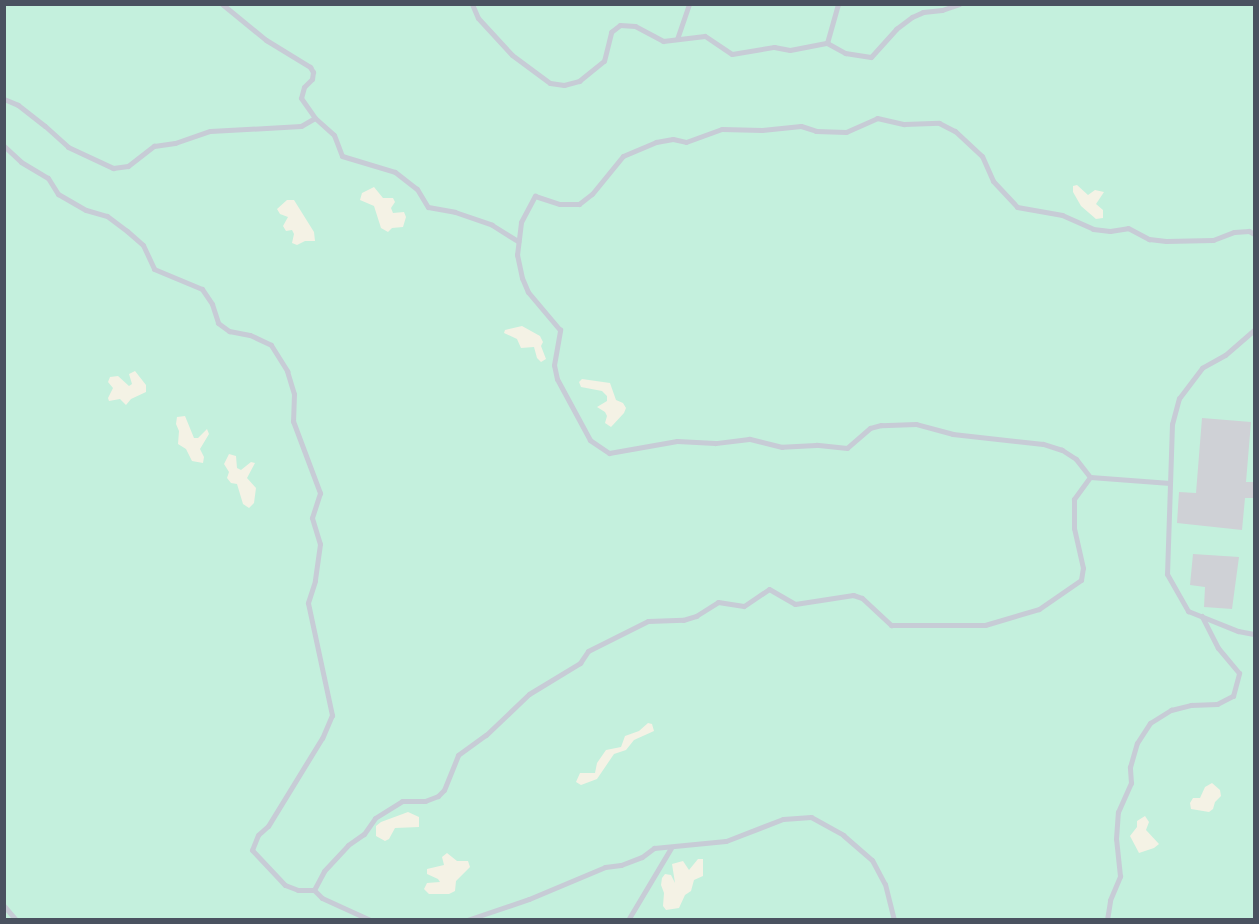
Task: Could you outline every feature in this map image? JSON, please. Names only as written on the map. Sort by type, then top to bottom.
[{"type":"lane","points":[[222,4],[266,40],[310,67],[313,72],[312,78],[304,87],[301,98],[315,118],[334,135],[342,156],[396,172],[417,189],[428,207],[455,212],[492,225],[518,241]]},
{"type":"lane","points":[[472,4],[478,18],[512,55],[550,83],[564,85],[579,81],[604,61],[612,32],[620,26],[635,26],[663,41],[705,36],[732,54],[774,48],[790,50],[828,43],[845,52],[871,57],[896,29],[912,17],[923,12],[942,10],[959,4]]},
{"type":"lane","points":[[677,39],[688,4]]},
{"type":"lane","points":[[828,43],[838,4]]},
{"type":"lane","points":[[4,99],[18,105],[68,147],[113,168],[128,166],[154,146],[176,143],[210,131],[301,126],[315,118]]},
{"type":"lane","points":[[1170,483],[1090,477],[1076,459],[1062,450],[1043,444],[953,434],[916,424],[881,425],[870,428],[847,448],[816,445],[782,447],[749,439],[715,443],[677,441],[609,453],[590,440],[556,379],[554,365],[560,330],[528,292],[517,255],[521,222],[535,196],[560,204],[579,204],[592,194],[623,156],[635,149],[673,139],[686,142],[722,129],[762,130],[801,126],[816,131],[846,132],[877,118],[903,124],[939,123],[955,131],[982,156],[993,181],[1017,207],[1062,215],[1093,229],[1128,228],[1149,239],[1166,241],[1213,240],[1234,232],[1249,231],[1254,234]]},
{"type":"lane","points":[[4,146],[21,162],[48,178],[58,194],[86,210],[106,216],[127,231],[143,245],[154,269],[202,289],[212,304],[218,323],[229,331],[250,335],[271,345],[287,371],[294,394],[292,421],[311,464],[320,493],[312,518],[320,544],[315,581],[308,603],[332,715],[322,738],[268,826],[258,835],[252,850],[285,885],[297,890],[314,890],[322,898],[370,920]]},
{"type":"lane","points":[[1254,330],[1225,355],[1202,368],[1179,398],[1172,424],[1167,574],[1188,611],[1238,632],[1254,634]]},
{"type":"lane","points":[[314,890],[324,871],[348,845],[364,834],[375,818],[402,801],[425,801],[438,796],[444,790],[458,755],[486,735],[529,694],[580,663],[588,651],[648,621],[683,620],[696,616],[718,602],[744,606],[769,589],[795,604],[853,596],[862,598],[891,625],[985,625],[1039,609],[1081,580],[1083,568],[1074,528],[1074,499],[1090,477]]},
{"type":"lane","points":[[1107,920],[1110,900],[1120,876],[1116,839],[1118,812],[1131,783],[1130,767],[1137,743],[1150,723],[1171,710],[1191,705],[1217,704],[1233,696],[1239,673],[1218,648],[1202,616]]},
{"type":"lane","points":[[467,920],[540,895],[605,867],[632,861],[654,848],[726,841],[783,819],[811,817],[843,835],[872,860],[885,884],[894,920]]},
{"type":"lane","points":[[628,920],[671,848]]},
{"type":"lane","points":[[4,906],[16,920]]},
{"type":"green space","points":[[4,5],[1254,5],[1254,919],[5,919]]},
{"type":"sand","points":[[1077,185],[1088,195],[1095,190],[1104,192],[1096,204],[1103,210],[1103,218],[1096,219],[1081,206],[1073,192],[1073,186]]},
{"type":"sand","points":[[374,187],[383,198],[393,198],[395,202],[391,208],[393,213],[404,212],[406,217],[403,227],[392,228],[388,232],[381,228],[374,206],[360,200],[362,193]]},
{"type":"sand","points":[[287,200],[294,200],[314,232],[315,241],[305,241],[297,245],[292,243],[294,234],[292,230],[286,231],[283,226],[288,217],[280,214],[277,209]]},
{"type":"sand","points":[[522,326],[540,336],[546,359],[541,362],[537,358],[534,347],[521,348],[517,339],[504,333],[505,330]]},
{"type":"sand","points":[[135,371],[146,385],[146,392],[131,399],[126,405],[120,399],[109,401],[108,398],[113,388],[108,382],[110,377],[118,376],[129,386],[132,384],[129,374]]},
{"type":"sand","points":[[582,379],[610,383],[616,400],[623,403],[626,408],[624,413],[611,427],[605,423],[607,416],[605,412],[597,407],[607,401],[607,396],[602,391],[581,387],[579,382]]},
{"type":"sand","points":[[185,416],[194,438],[198,438],[207,429],[209,434],[200,449],[204,457],[203,463],[192,461],[186,449],[178,444],[177,417]]},
{"type":"sand","points":[[229,454],[236,456],[237,468],[241,470],[251,462],[255,463],[247,478],[256,488],[254,503],[249,508],[243,504],[237,484],[231,483],[227,478],[229,472],[224,464]]},
{"type":"sand","points":[[648,723],[652,724],[654,731],[634,740],[626,750],[614,754],[597,779],[581,785],[576,782],[580,773],[595,773],[597,763],[606,750],[621,747],[625,736],[639,731]]},
{"type":"sand","points":[[1212,783],[1220,790],[1221,796],[1215,802],[1213,809],[1209,812],[1191,809],[1190,803],[1193,798],[1200,798],[1205,787]]},
{"type":"sand","points":[[408,812],[419,817],[419,827],[395,828],[389,839],[385,841],[376,836],[376,826],[381,822]]},
{"type":"sand","points":[[1145,816],[1149,822],[1146,830],[1159,844],[1139,853],[1130,836],[1137,827],[1137,821]]},
{"type":"sand","points":[[447,853],[457,861],[468,861],[470,867],[456,881],[455,891],[449,894],[429,894],[424,889],[427,883],[440,882],[427,874],[427,869],[444,865],[442,857]]},
{"type":"sand","points":[[698,859],[703,859],[703,876],[694,880],[691,891],[685,895],[679,908],[666,910],[663,906],[662,878],[665,874],[671,875],[675,883],[672,864],[683,861],[689,870]]},
{"type":"building","points":[[1202,418],[1251,422],[1246,482],[1254,482],[1254,498],[1245,498],[1242,530],[1177,523],[1179,492],[1196,493]]},
{"type":"building","points":[[1193,554],[1239,557],[1232,609],[1204,607],[1205,587],[1190,585]]}]
